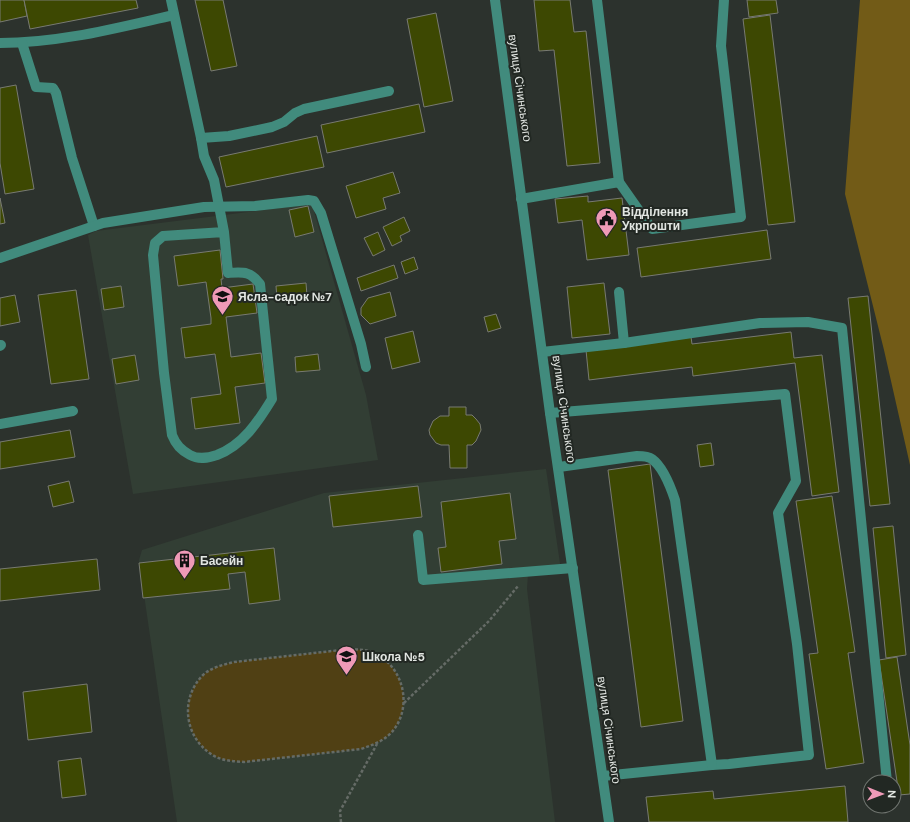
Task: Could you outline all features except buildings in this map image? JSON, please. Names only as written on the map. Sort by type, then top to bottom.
[{"type":"street","points":[[171,0],[204,156],[214,180],[224,232],[228,273],[248,273],[260,284],[272,399],[254,426],[236,444],[224,452],[212,457],[199,459],[188,454],[176,445],[172,436],[164,374],[153,249],[155,244],[163,236],[224,232]]},
{"type":"street","name":"вулиця Січинського","points":[[495,0],[550,413],[609,822]]},
{"type":"street","points":[[597,0],[619,182],[652,229],[741,217],[721,46],[724,0]]},
{"type":"street","points":[[0,43],[70,37],[174,15]]},
{"type":"street","points":[[22,42],[36,87],[53,88],[56,93],[72,158],[94,226]]},
{"type":"street","points":[[201,138],[229,136],[272,127],[284,122],[295,113],[304,109],[389,91]]},
{"type":"street","points":[[521,199],[619,182]]},
{"type":"street","points":[[0,258],[94,226],[186,209],[218,206],[254,206],[308,200],[314,201],[321,213],[361,344],[366,368]]},
{"type":"street","points":[[618,292],[624,343]]},
{"type":"street","points":[[542,352],[624,343],[760,323],[808,322],[842,328],[886,774]]},
{"type":"street","points":[[550,413],[785,394],[796,481],[778,513],[798,644],[809,755],[603,776]]},
{"type":"street","points":[[0,424],[73,410]]},
{"type":"street","points":[[559,467],[637,456],[652,459],[666,478],[675,500],[712,765]]},
{"type":"street","points":[[418,535],[423,580],[573,568]]},
{"type":"path","points":[[404,703],[489,621],[530,572]]},
{"type":"path","points":[[350,650],[368,651],[383,658],[395,670],[403,686],[404,703],[400,719],[391,733],[377,744],[361,749],[244,762],[227,761],[212,755],[200,745],[192,732],[187,717],[188,701],[194,686],[204,674],[217,666],[234,662],[350,650]]},
{"type":"path","points":[[341,822],[340,811],[377,744]]},
{"type":"shaded area","points":[[860,0],[910,0],[910,465],[884,350],[845,194]]},
{"type":"shaded area","name":"Ясла-садок №7","points":[[312,204],[366,395],[378,460],[133,494],[88,235],[96,231]]},
{"type":"shaded area","name":"Школа №5","points":[[546,469],[561,570],[528,574],[527,589],[555,822],[177,822],[139,560],[142,550],[324,493]]},
{"type":"shaded area","points":[[350,649],[366,650],[380,656],[390,664],[397,674],[402,686],[402,711],[398,722],[388,736],[373,745],[361,749],[244,762],[227,760],[211,754],[195,737],[188,716],[188,705],[196,684],[203,675],[210,670],[234,662]]},
{"type":"place","name":"Відділення Укрпошти","points":[[606,238]]},
{"type":"place","name":"Ясла-садок №7","points":[[223,316]]},
{"type":"place","name":"Басейн","points":[[185,580]]},
{"type":"place","name":"Школа №5","points":[[347,676]]}]
